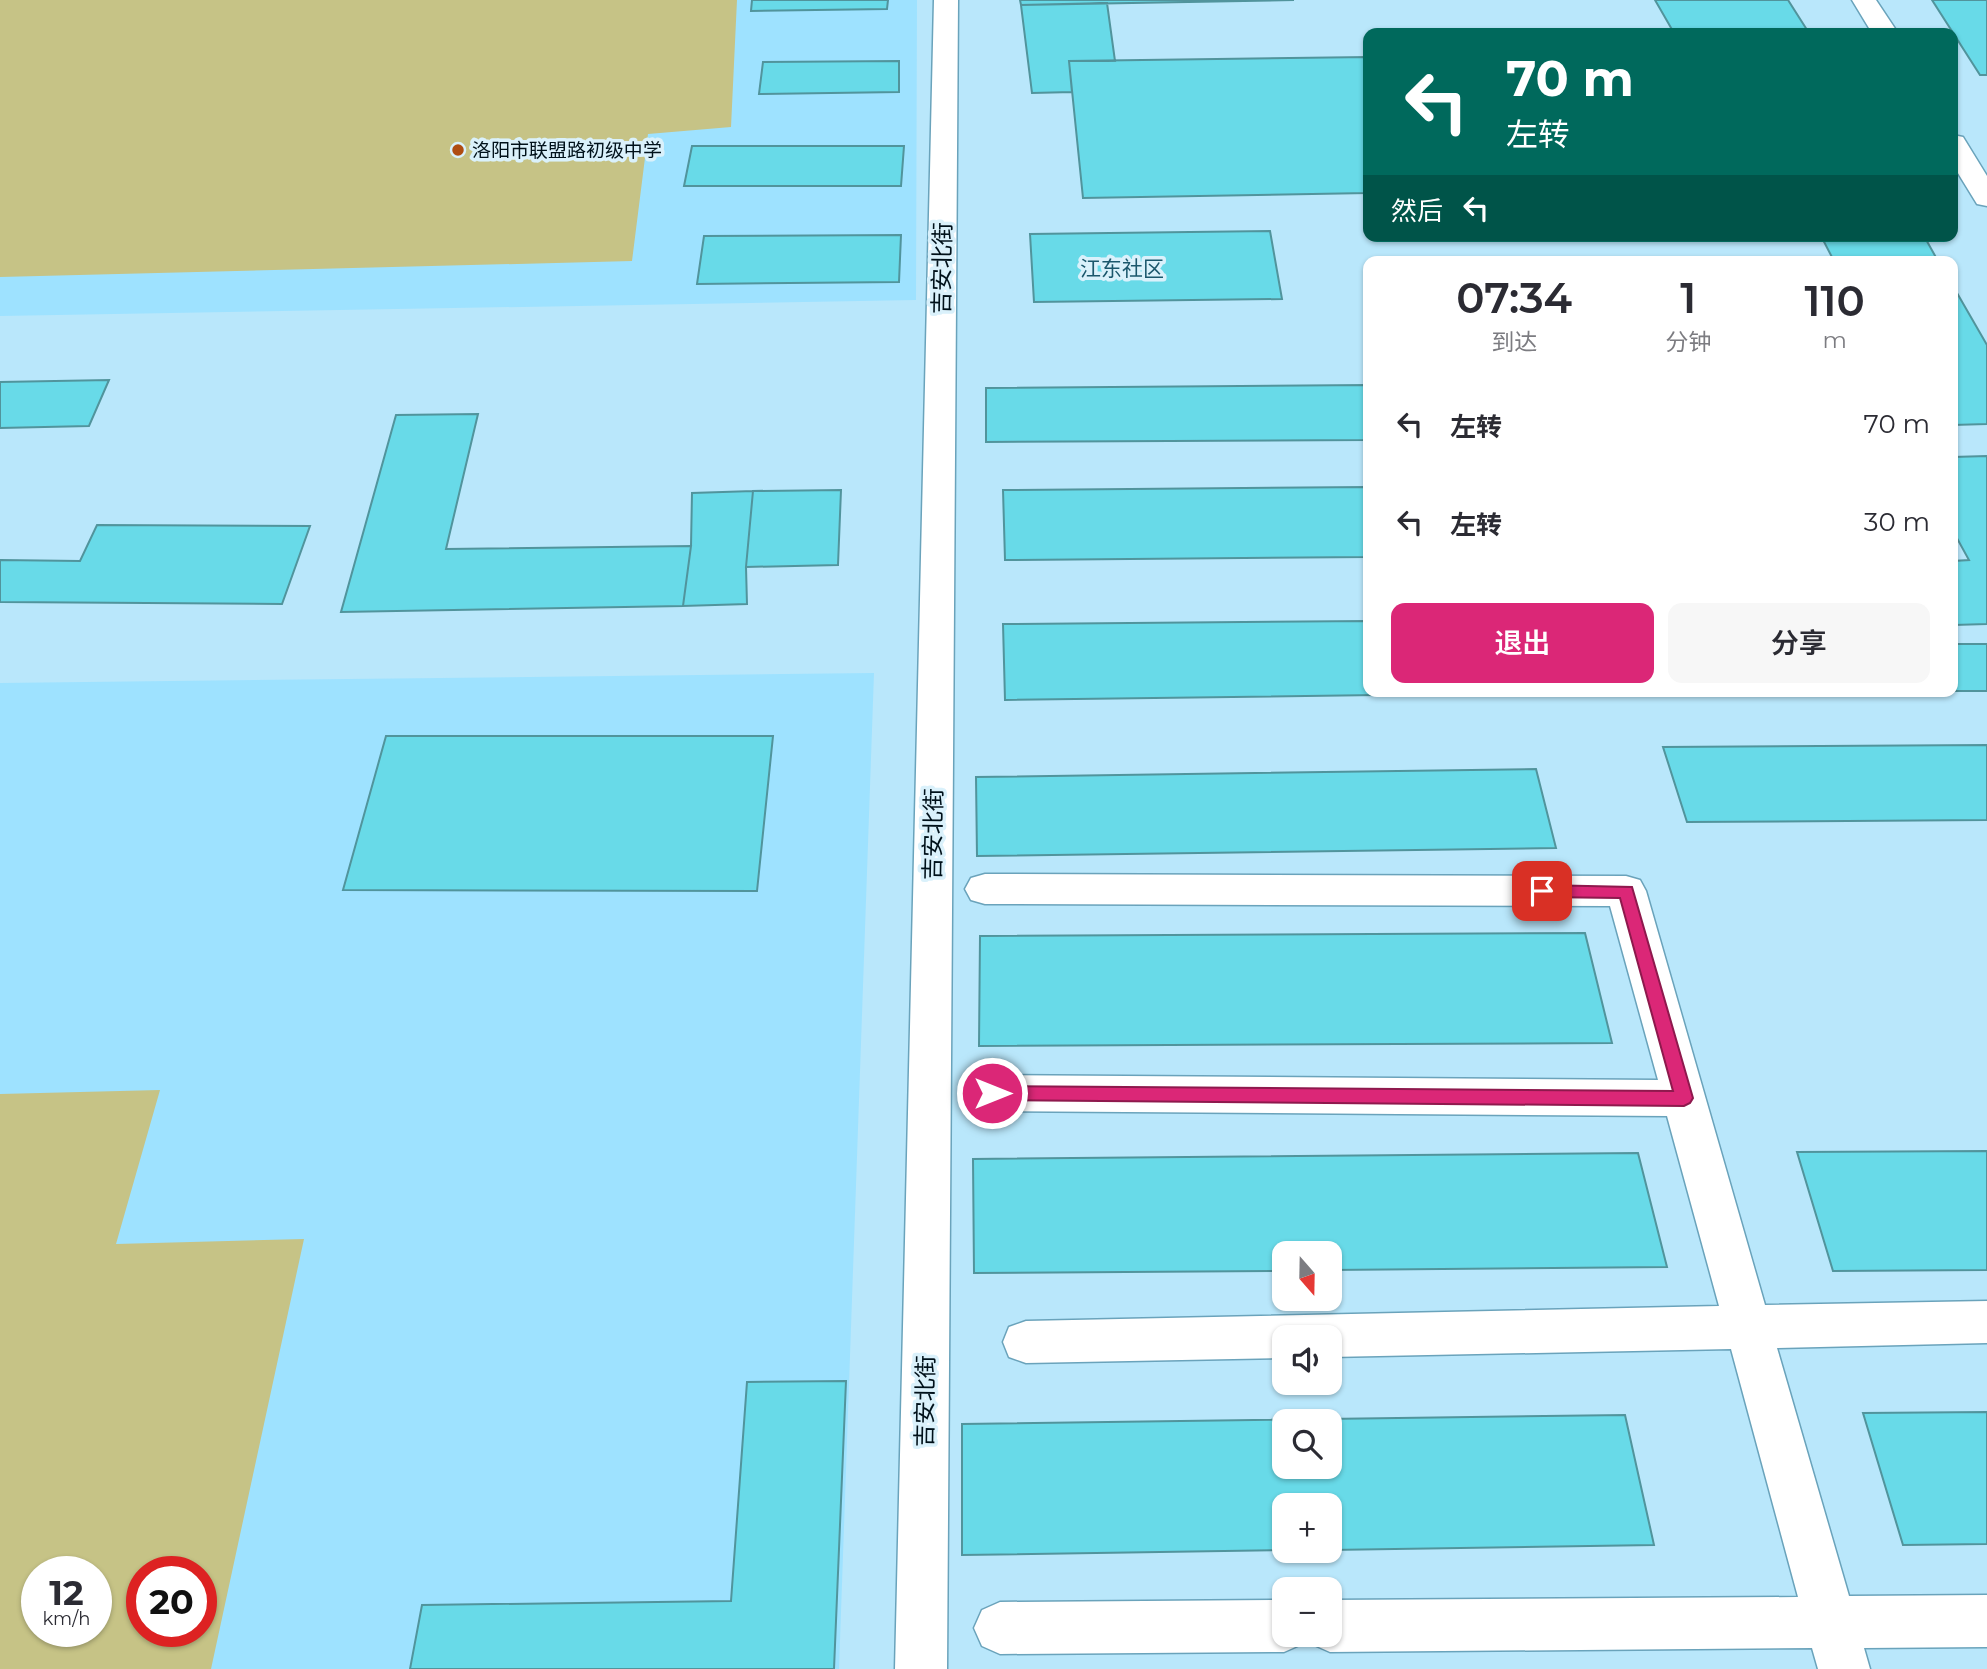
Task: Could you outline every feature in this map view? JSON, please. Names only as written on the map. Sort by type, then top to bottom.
[{"type":"street","name":"吉安北街","points":[[921,1669],[946,0]]},
{"type":"street","points":[[1864,0],[1882,28]]},
{"type":"street","points":[[1958,152],[1987,198]]},
{"type":"street","points":[[985,889],[1626,891],[1837,1646]]},
{"type":"street","points":[[992,1093],[1684,1098]]},
{"type":"street","points":[[1026,1342],[1987,1322]]},
{"type":"street","points":[[1342,1626],[1837,1646],[1987,1621]]},
{"type":"street","points":[[1000,1628],[1272,1626]]},
{"type":"shaded area","name":"洛阳市联盟路初级中学","points":[[0,0],[917,0],[916,300],[0,316]]},
{"type":"shaded area","name":"洛阳市联盟路初级中学","points":[[0,0],[737,0],[731,127],[648,134],[632,261],[0,277]]},
{"type":"shaded area","points":[[874,673],[839,1669],[0,1669],[0,683]]},
{"type":"shaded area","points":[[160,1090],[116,1244],[304,1239],[217,1641],[217,1556],[126,1556],[126,1647],[216,1647],[211,1669],[0,1669],[0,1094]]},
{"type":"building","points":[[752,0],[888,0],[887,9],[751,11]]},
{"type":"building","points":[[1020,0],[1294,0],[1021,5]]},
{"type":"building","points":[[1655,0],[1788,0],[1806,28],[1671,28]]},
{"type":"building","points":[[1932,0],[1987,0],[1987,75],[1980,75],[1958,41],[1958,28],[1950,28]]},
{"type":"building","points":[[1107,3],[1115,61],[1069,61],[1072,92],[1032,93],[1021,5]]},
{"type":"building","points":[[1363,57],[1363,193],[1083,198],[1069,61]]},
{"type":"building","points":[[899,61],[899,92],[759,94],[763,62]]},
{"type":"building","points":[[692,146],[904,146],[901,186],[684,186]]},
{"type":"building","points":[[1270,231],[1282,299],[1034,302],[1030,234]]},
{"type":"building","points":[[901,235],[899,282],[697,284],[704,236]]},
{"type":"building","points":[[1824,242],[1927,242],[1935,256],[1831,256]]},
{"type":"building","points":[[1958,295],[1987,345],[1987,424],[1958,425]]},
{"type":"building","points":[[109,380],[89,426],[0,428],[0,382]]},
{"type":"building","points":[[1363,385],[1363,440],[986,442],[986,388]]},
{"type":"building","points":[[478,414],[446,549],[691,546],[683,606],[341,612],[396,415]]},
{"type":"building","points":[[1987,456],[1987,624],[1958,625],[1958,561],[1969,560],[1958,540],[1958,457]]},
{"type":"building","points":[[1363,487],[1363,557],[1005,560],[1003,490]]},
{"type":"building","points":[[841,490],[838,565],[746,567],[753,491]]},
{"type":"building","points":[[753,491],[746,567],[747,604],[683,606],[691,546],[692,493]]},
{"type":"building","points":[[97,525],[310,526],[282,604],[0,602],[0,560],[80,561]]},
{"type":"building","points":[[1363,621],[1363,695],[1005,700],[1003,624]]},
{"type":"building","points":[[1958,644],[1987,644],[1987,691],[1958,691]]},
{"type":"building","points":[[386,736],[773,736],[757,891],[343,890]]},
{"type":"building","points":[[1987,745],[1987,820],[1687,822],[1663,747]]},
{"type":"building","points":[[1536,769],[1556,848],[977,856],[976,777]]},
{"type":"building","points":[[1585,933],[1612,1043],[979,1046],[980,936]]},
{"type":"building","points":[[1987,1151],[1987,1270],[1833,1271],[1797,1152]]},
{"type":"building","points":[[1638,1153],[1667,1267],[1342,1270],[1342,1241],[1272,1241],[1272,1271],[974,1273],[973,1159]]},
{"type":"building","points":[[846,1381],[834,1669],[410,1669],[422,1605],[731,1601],[747,1382]]},
{"type":"building","points":[[1987,1412],[1987,1544],[1903,1545],[1863,1413]]},
{"type":"building","points":[[1625,1415],[1654,1545],[1342,1550],[1342,1493],[1272,1493],[1272,1550],[962,1555],[962,1424],[1272,1420],[1272,1479],[1342,1479],[1342,1419]]},
{"type":"place","name":"洛阳市联盟路初级中学","points":[[458,150]]},
{"type":"district","name":"江东社区","points":[[1122,268]]},
{"type":"route","points":[[992,1093],[1684,1098],[1626,891],[1542,891]]}]
